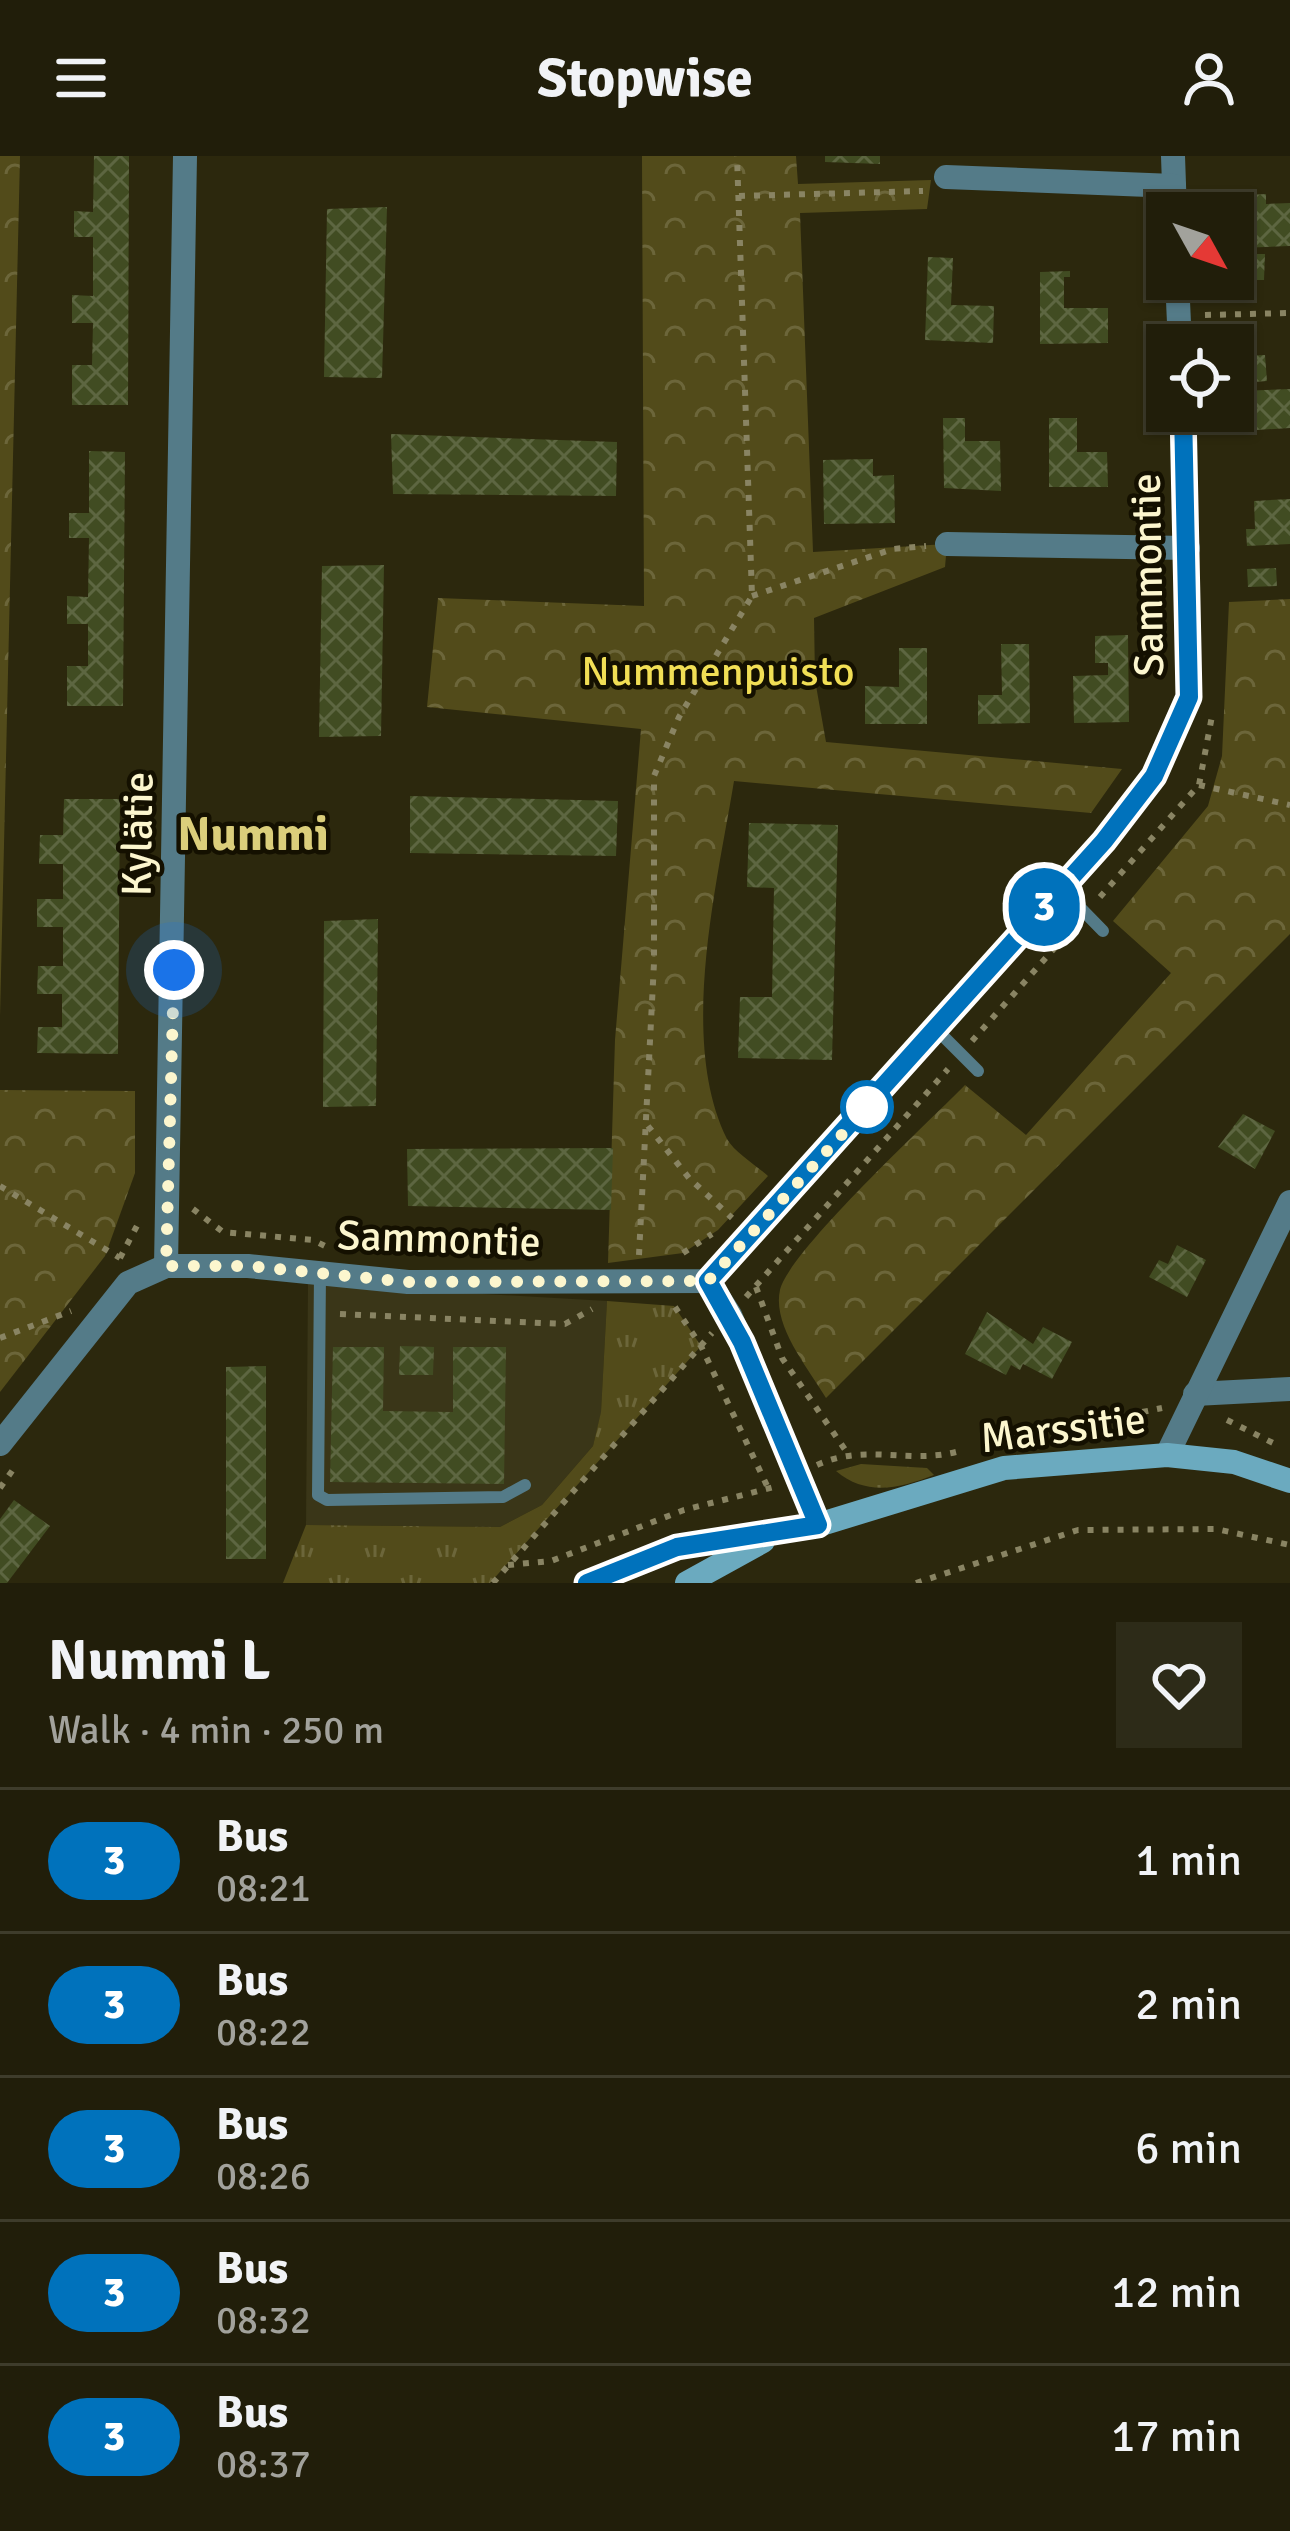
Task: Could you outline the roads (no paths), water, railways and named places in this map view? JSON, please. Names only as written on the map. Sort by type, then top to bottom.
[{"type":"main road","name":"Marssitie","points":[[587,1583],[677,1547],[818,1525],[1004,1468],[1167,1455],[1234,1462],[1290,1481]]},
{"type":"main road","name":"Marssitie","points":[[687,1583],[777,1533]]},
{"type":"street","name":"Kylätie","points":[[166,1266],[185,156]]},
{"type":"street","points":[[1173,156],[1174,192]]},
{"type":"street","points":[[946,177],[1174,186]]},
{"type":"street","name":"Sammontie","points":[[166,1266],[325,1261],[408,1282],[708,1281],[1129,811],[1176,734],[1190,679],[1184,432]]},
{"type":"street","points":[[947,544],[1188,548]]},
{"type":"street","points":[[1167,1455],[1290,1202]]},
{"type":"street","points":[[12,1449],[128,1283],[166,1266]]},
{"type":"street","points":[[708,1281],[730,1315],[796,1463],[818,1525]]},
{"type":"street","points":[[1196,1394],[1290,1389]]},
{"type":"lane","points":[[1061,888],[1103,931]]},
{"type":"lane","points":[[936,1030],[978,1071]]},
{"type":"lane","points":[[325,1261],[318,1495],[327,1500],[503,1497],[525,1485]]},
{"type":"district","name":"Nummi","points":[[253,834]]},
{"type":"park label","name":"Nummenpuisto","points":[[718,671]]}]
